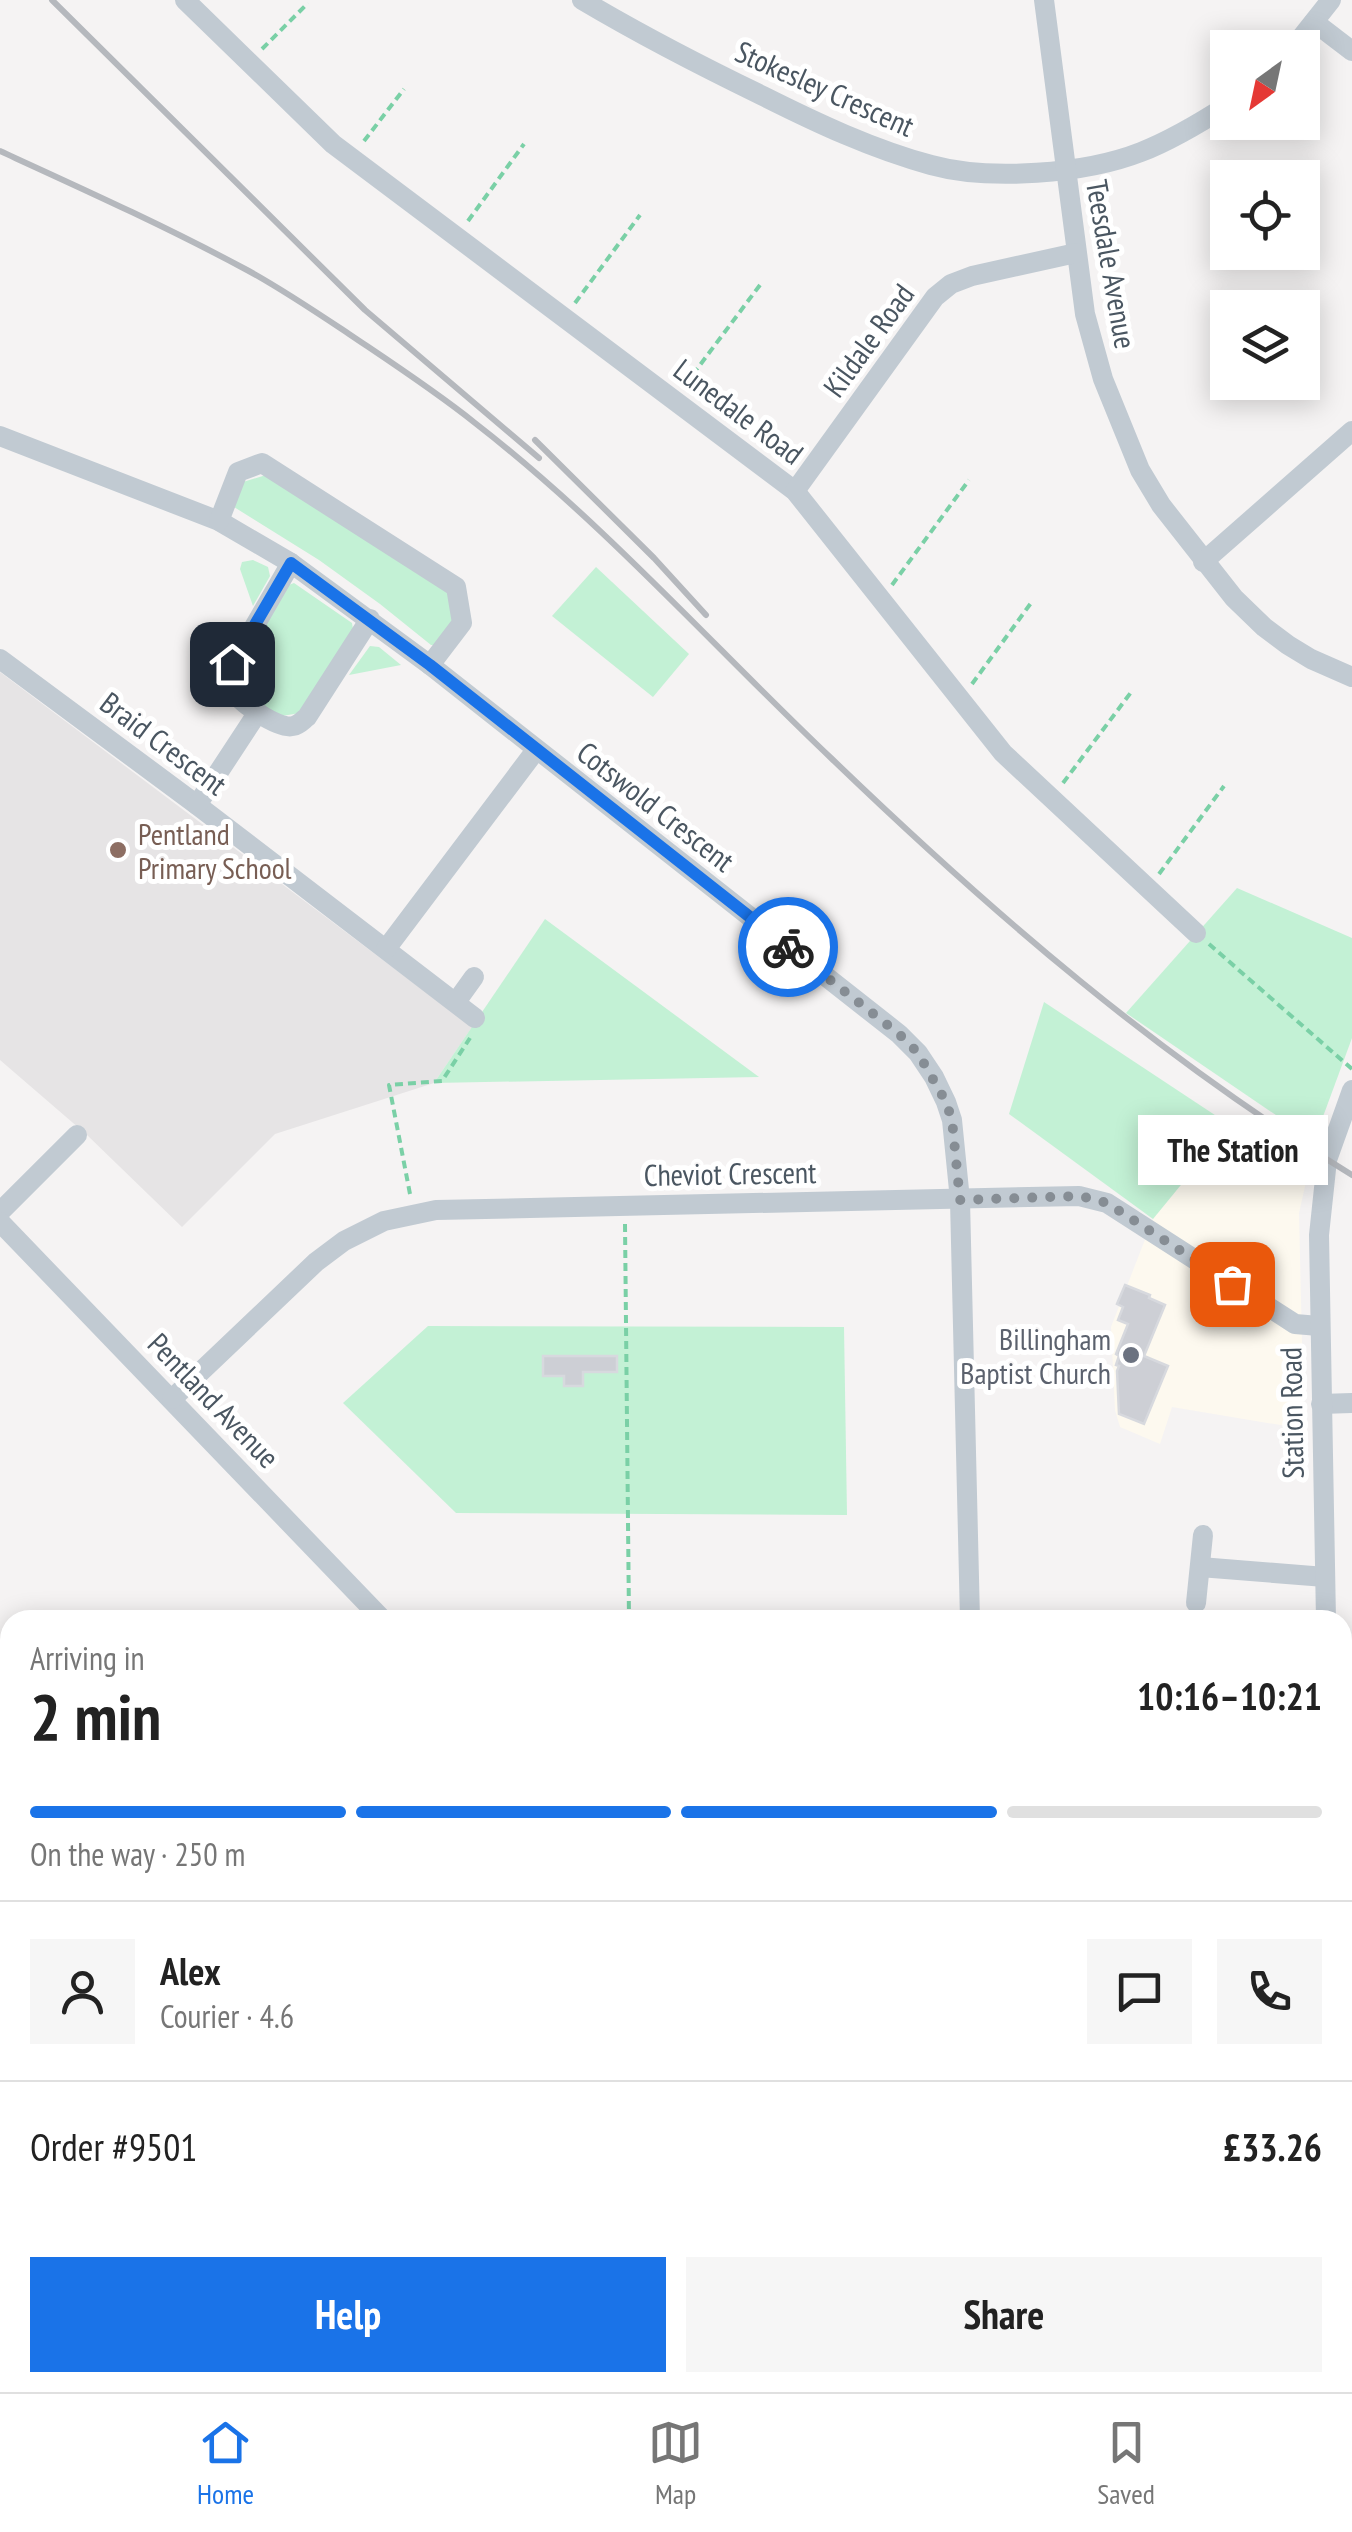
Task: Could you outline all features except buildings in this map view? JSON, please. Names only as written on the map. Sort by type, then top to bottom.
[{"type":"street","name":"Lunedale Road","points":[[184,0],[334,144],[795,491],[1003,753],[1196,932]]},
{"type":"street","name":"Stokesley Crescent","points":[[582,0],[658,44],[824,126],[935,166],[1017,174],[1065,169],[1136,154],[1210,117]]},
{"type":"street","name":"Teesdale Avenue","points":[[1044,0],[1085,314],[1114,411],[1161,505],[1234,598],[1311,660],[1352,677]]},
{"type":"street","points":[[1308,30],[1331,0]]},
{"type":"street","points":[[1314,22],[1352,51]]},
{"type":"street","name":"Kildale Road","points":[[795,491],[935,297],[951,284],[972,276],[1076,253]]},
{"type":"street","points":[[1203,562],[1352,432]]},
{"type":"street","name":"Cotswold Crescent","points":[[0,436],[219,521],[291,563],[430,665],[899,1034],[918,1053],[952,1120],[960,1200],[970,1610]]},
{"type":"street","points":[[219,521],[238,472],[262,463],[456,587],[462,623],[430,665]]},
{"type":"street","points":[[291,563],[232,664],[229,676],[234,694],[258,712],[286,727],[300,723],[370,619]]},
{"type":"street","name":"Braid Crescent","points":[[0,659],[475,1018]]},
{"type":"street","points":[[196,805],[258,712]]},
{"type":"street","points":[[386,949],[536,750]]},
{"type":"street","points":[[456,1002],[474,977]]},
{"type":"street","name":"Station Road","points":[[1326,1610],[1319,1235],[1325,1172],[1352,1090]]},
{"type":"street","points":[[0,1212],[77,1135]]},
{"type":"street","name":"Cheviot Crescent","points":[[172,1399],[316,1262],[344,1241],[384,1221],[436,1210],[1080,1196],[1107,1203],[1295,1324],[1319,1326]]},
{"type":"street","name":"Pentland Avenue","points":[[0,1222],[373,1610]]},
{"type":"street","points":[[1320,1404],[1352,1403]]},
{"type":"street","points":[[1196,1602],[1203,1535]]},
{"type":"street","points":[[1200,1567],[1325,1576]]},
{"type":"path","points":[[256,55],[308,3]]},
{"type":"path","points":[[357,150],[404,89]]},
{"type":"path","points":[[462,229],[524,144]]},
{"type":"path","points":[[569,311],[640,214]]},
{"type":"path","points":[[679,393],[763,281]]},
{"type":"path","points":[[886,594],[969,480]]},
{"type":"path","points":[[966,692],[1031,602]]},
{"type":"path","points":[[1057,791],[1132,691]]},
{"type":"path","points":[[1154,880],[1224,786]]},
{"type":"path","points":[[1196,932],[1352,1070]]},
{"type":"path","points":[[414,1213],[389,1085],[442,1081],[478,1028],[475,1018]]},
{"type":"path","points":[[624,1204],[629,1610]]},
{"type":"shaded area","name":"Pentland Primary School","points":[[0,672],[472,1027],[434,1083],[275,1134],[182,1227],[87,1135],[0,1060]]},
{"type":"shaded area","points":[[1230,1125],[1308,1173],[1299,1213],[1304,1429],[1172,1407],[1160,1444],[1120,1427],[1115,1410],[1111,1327],[1153,1219]]},
{"type":"green space","points":[[266,475],[454,593],[454,624],[438,645],[431,645],[319,560],[234,507],[243,482]]},
{"type":"green space","points":[[253,560],[268,567],[270,576],[253,606],[240,569],[242,562]]},
{"type":"green space","points":[[596,567],[689,654],[653,697],[552,616]]},
{"type":"green space","points":[[294,583],[352,623],[353,629],[300,713],[282,716],[244,692],[239,679],[254,637],[286,586]]},
{"type":"green space","points":[[370,646],[379,647],[401,665],[349,675]]},
{"type":"green space","points":[[1237,888],[1352,938],[1352,1038],[1314,1141],[1126,1013]]},
{"type":"green space","points":[[545,919],[759,1077],[434,1083]]},
{"type":"green space","points":[[1044,1002],[1230,1125],[1153,1219],[1009,1114]]},
{"type":"green space","points":[[428,1326],[844,1327],[847,1515],[456,1513],[343,1403]]},
{"type":"railway","points":[[52,0],[365,310],[539,458]]},
{"type":"railway","points":[[0,151],[156,223],[260,277],[460,411],[568,502],[831,758],[1016,927],[1145,1033],[1281,1130],[1352,1175]]},
{"type":"railway","points":[[535,440],[706,615]]},
{"type":"way so far","points":[[788,947],[918,1053],[934,1077],[952,1120],[960,1200],[1080,1196],[1107,1203],[1232,1284]]},
{"type":"place","name":"Pentland Primary School","points":[[118,850]]},
{"type":"place","name":"The Station","points":[[1232,1284]]},
{"type":"place","name":"Billingham Baptist Church","points":[[1131,1355]]},
{"type":"route","points":[[232,664],[291,563],[430,665],[788,947]]}]
